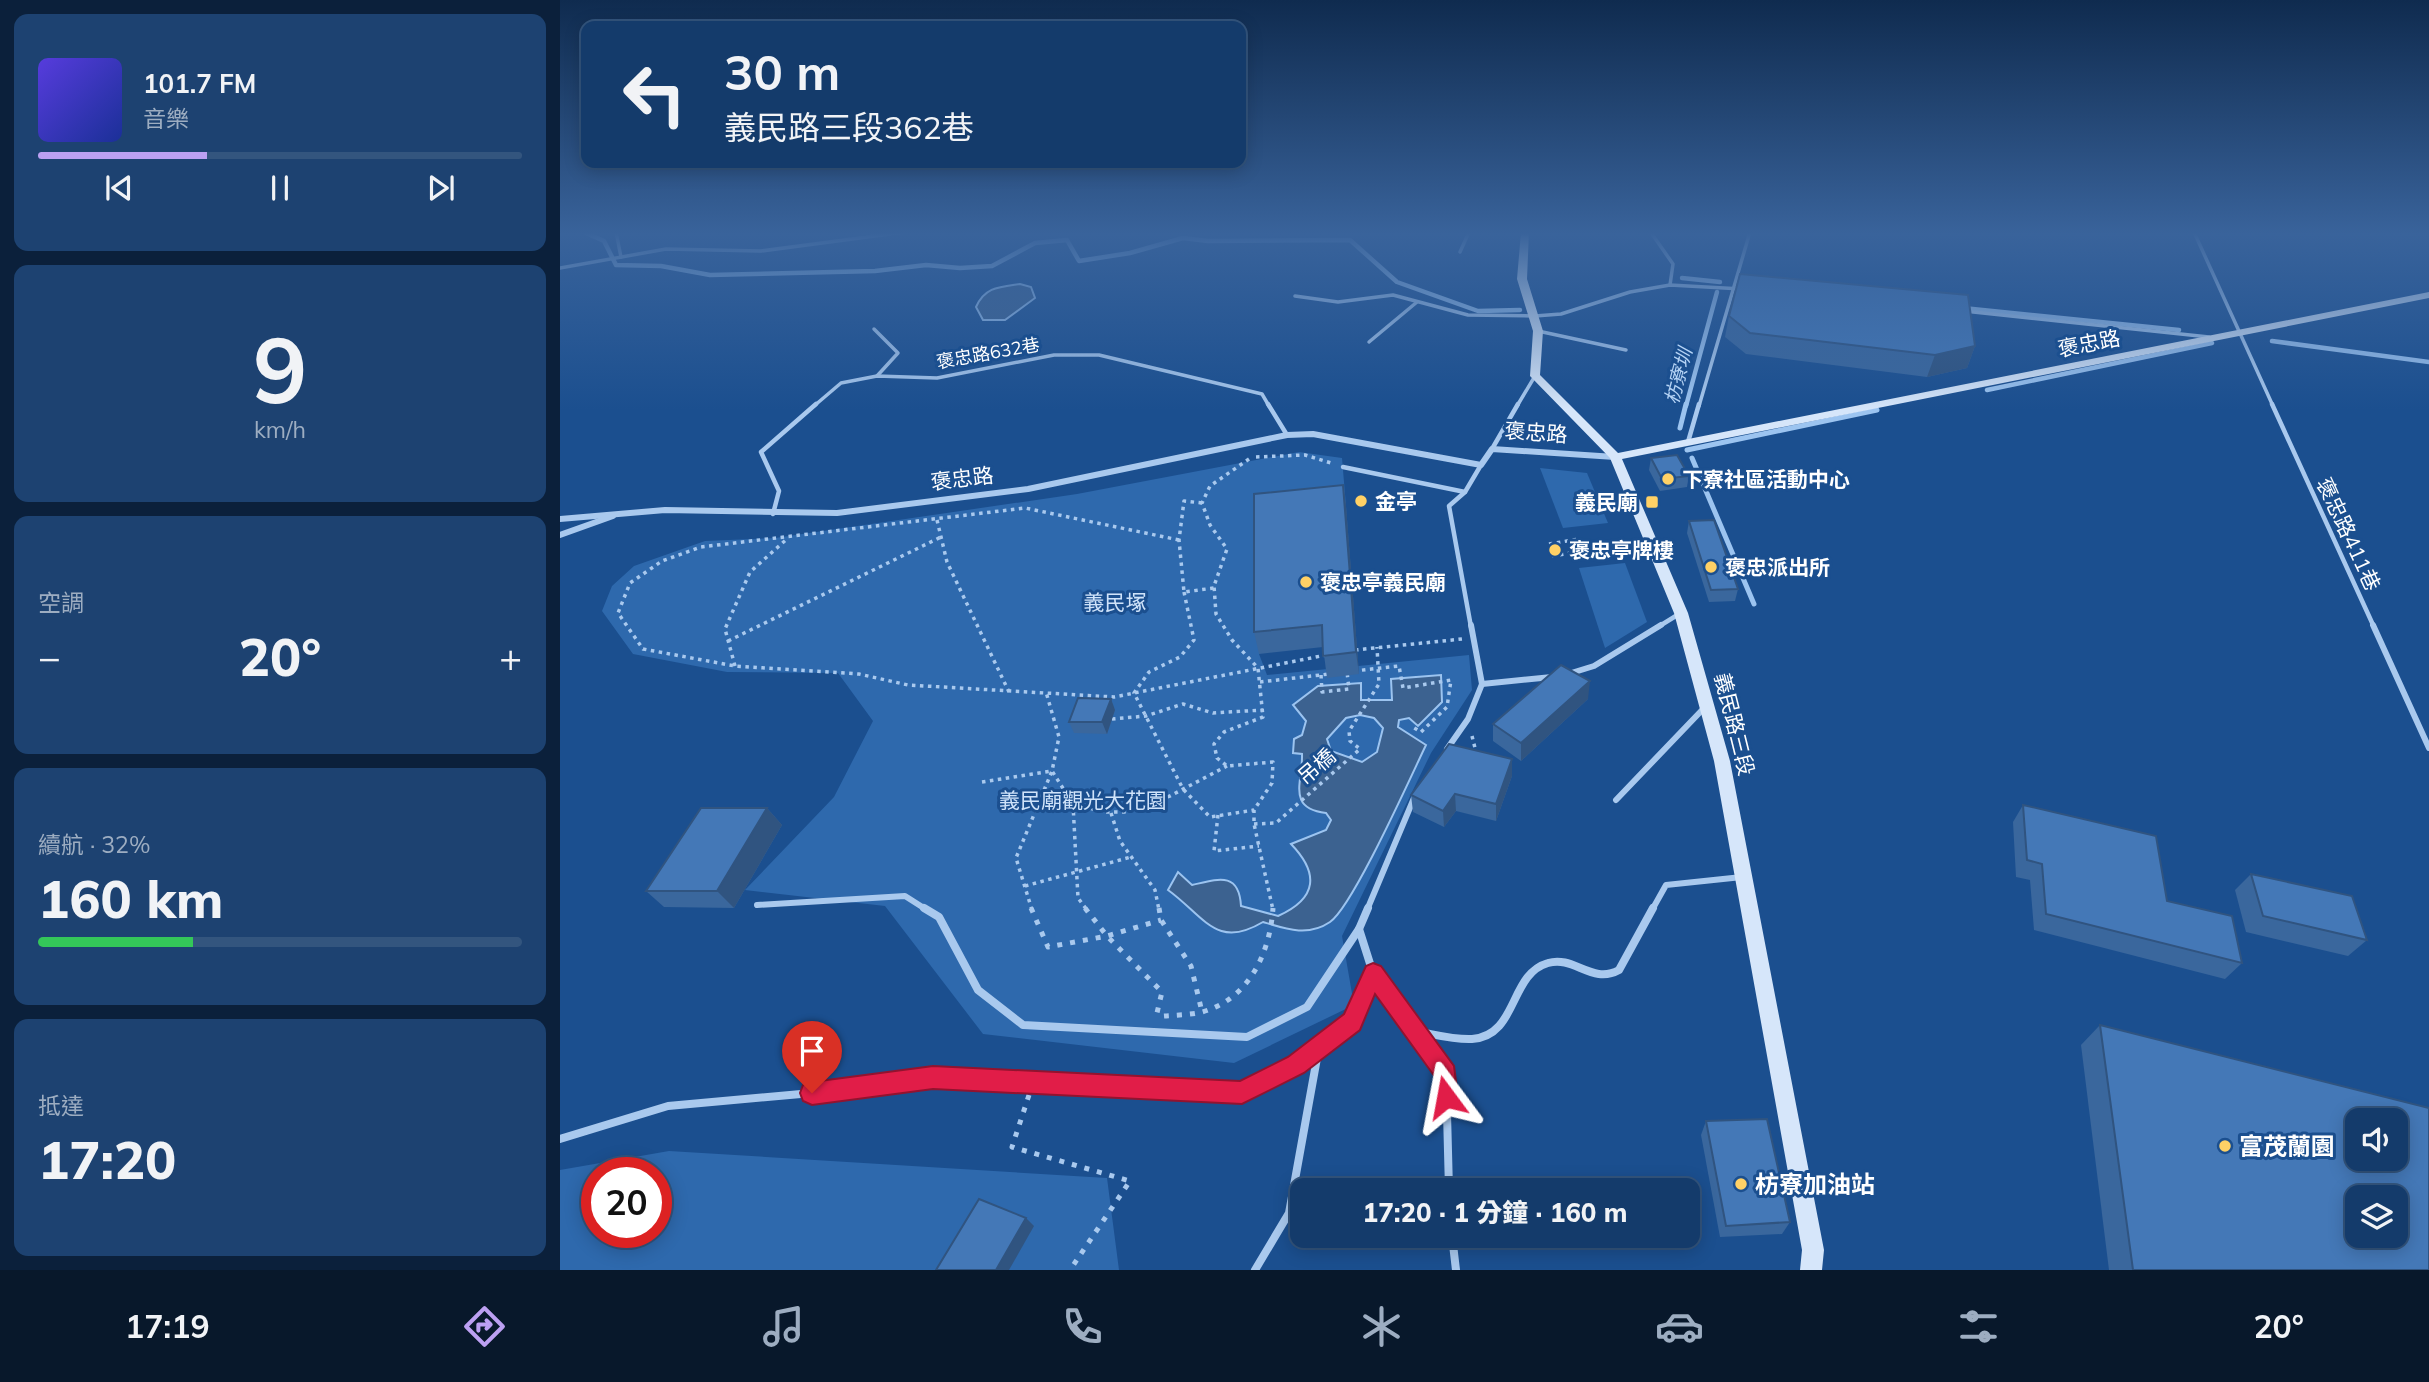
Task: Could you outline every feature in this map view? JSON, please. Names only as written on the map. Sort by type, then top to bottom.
[{"type":"main road","points":[[1526,291],[1538,331],[1535,376]]},
{"type":"main road","name":"褒忠路","points":[[1615,457],[2429,295]]},
{"type":"main road","name":"義民路三段","points":[[1535,376],[1615,457],[1681,614],[1722,761],[1813,1250],[1811,1270]]},
{"type":"street","name":"褒忠路","points":[[560,519],[623,512],[836,513],[1028,489],[1287,435],[1313,434],[1481,465],[1492,449],[1615,457]]},
{"type":"street","points":[[560,536],[623,512]]},
{"type":"lane","points":[[1295,296],[1338,302],[1392,295],[1477,317],[1561,314],[1634,291]]},
{"type":"lane","points":[[1688,442],[1730,291]]},
{"type":"lane","name":"褒忠路411巷","points":[[2221,291],[2429,748]]},
{"type":"lane","points":[[1369,342],[1417,302]]},
{"type":"lane","points":[[1962,311],[2215,338]]},
{"type":"lane","points":[[873,329],[898,353],[877,376]]},
{"type":"lane","points":[[1538,331],[1626,350]]},
{"type":"lane","name":"褒忠路632巷","points":[[773,514],[779,491],[765,468],[761,452],[841,383],[877,376],[937,378],[1054,355],[1099,355],[1262,394],[1287,435]]},
{"type":"lane","points":[[1492,449],[1535,376]]},
{"type":"lane","points":[[1438,762],[1468,719],[1482,684],[1449,506],[1465,492],[1481,465]]},
{"type":"lane","points":[[1343,467],[1465,492]]},
{"type":"lane","points":[[1482,684],[1563,676],[1594,666],[1681,614]]},
{"type":"lane","points":[[1616,800],[1708,705]]},
{"type":"lane","points":[[757,905],[905,896],[939,916],[978,990],[1023,1026],[1247,1037],[1307,1007],[1359,929],[1409,806],[1416,795]]},
{"type":"lane","points":[[1414,1031],[1471,1038],[1488,1035],[1500,1026],[1531,973],[1542,965],[1552,961],[1601,977],[1611,977],[1619,970],[1666,885],[1744,877]]},
{"type":"lane","points":[[1359,929],[1373,973],[1446,1074],[1449,1178]]},
{"type":"lane","points":[[560,1139],[668,1106],[812,1093],[933,1077],[1242,1093],[1296,1065],[1352,1022],[1373,973]]},
{"type":"lane","points":[[1255,1270],[1289,1213],[1319,1047]]},
{"type":"lane","points":[[1453,1248],[1456,1270]]},
{"type":"path","points":[[1227,766],[1217,758],[1214,744],[1224,732],[1263,717],[1263,710],[1258,668],[1227,637],[1214,610],[1213,578],[1227,549],[1210,525],[1202,503],[1210,486],[1251,457],[1305,455],[1343,467]]},
{"type":"path","points":[[1134,693],[1149,672],[1180,657],[1194,640],[1184,592],[1179,540],[1184,501],[1202,503]]},
{"type":"path","points":[[1179,540],[1025,508],[701,547],[662,561],[630,583],[618,613],[643,649],[735,666],[859,674],[908,685],[1009,692],[1114,696],[1335,653]]},
{"type":"path","points":[[936,520],[947,562],[1009,692]]},
{"type":"path","points":[[735,666],[725,629],[750,572],[789,537]]},
{"type":"path","points":[[728,641],[941,537]]},
{"type":"path","points":[[1549,544],[1579,539]]},
{"type":"path","points":[[1552,556],[1584,551]]},
{"type":"path","points":[[1184,592],[1213,588]]},
{"type":"path","points":[[1347,651],[1474,638]]},
{"type":"path","points":[[1377,648],[1378,668]]},
{"type":"path","points":[[1321,675],[1322,692],[1349,689],[1347,662]]},
{"type":"path","points":[[1260,682],[1399,666],[1403,688],[1451,680],[1447,707],[1421,732],[1411,726]]},
{"type":"path","name":"吊橋","points":[[1254,824],[1276,823],[1360,749],[1350,741],[1349,731],[1379,684],[1378,668]]},
{"type":"path","points":[[1046,692],[1059,737],[1052,771],[1016,858],[1037,926],[1048,947],[1107,936],[1161,920]]},
{"type":"path","points":[[1134,693],[1183,789],[1210,817],[1254,810]]},
{"type":"path","points":[[1112,719],[1146,716],[1183,705],[1201,713],[1235,714],[1263,710]]},
{"type":"path","points":[[1468,719],[1476,756]]},
{"type":"path","points":[[1052,771],[1073,804],[1078,898],[1107,936],[1162,992],[1155,1017],[1202,1012],[1238,994],[1261,960],[1270,936],[1273,904],[1254,824],[1254,810],[1272,783],[1273,762],[1227,766],[1183,789],[1111,813],[1073,804]]},
{"type":"path","points":[[982,782],[1052,771]]},
{"type":"path","points":[[1111,813],[1119,841],[1155,890],[1161,920],[1191,966],[1202,1012]]},
{"type":"path","points":[[1218,815],[1214,851],[1259,846]]},
{"type":"path","points":[[1025,887],[1131,857]]},
{"type":"path","points":[[1033,1083],[1012,1147],[1130,1181],[1070,1270]]},
{"type":"green space","name":"義民廟觀光大花園","points":[[1299,452],[1342,458],[1346,506],[1259,654],[1267,675],[1469,655],[1472,690],[1431,753],[1342,936],[1354,1005],[1234,1063],[983,1034],[885,906],[745,890],[834,797],[873,721],[838,673],[727,672],[633,654],[602,611],[612,586],[634,566],[705,541],[775,538],[1077,494]]},
{"type":"green space","points":[[1540,468],[1587,473],[1608,523],[1563,528]]},
{"type":"green space","points":[[1625,563],[1647,622],[1605,648],[1579,568]]},
{"type":"green space","points":[[669,1151],[1107,1178],[1119,1270],[560,1270],[560,1170],[581,1166],[581,1248],[672,1248],[672,1157],[635,1157]]},
{"type":"shaded area","points":[[1033,291],[1035,298],[1005,320],[983,320],[976,307],[988,292]]},
{"type":"shaded area","points":[[1441,675],[1442,702],[1418,726],[1409,718],[1399,720],[1398,727],[1426,745],[1367,867],[1353,892],[1330,922],[1322,927],[1305,930],[1263,922],[1247,930],[1222,931],[1201,919],[1168,890],[1178,872],[1192,885],[1218,880],[1231,882],[1236,887],[1241,906],[1278,916],[1301,901],[1307,893],[1310,875],[1291,844],[1326,830],[1331,820],[1326,813],[1306,806],[1301,800],[1299,784],[1302,754],[1293,753],[1294,739],[1302,735],[1306,721],[1293,705],[1318,686],[1361,683],[1361,700],[1392,700],[1391,679]],"holes":[[[1360,715],[1374,718],[1383,728],[1377,752],[1362,762],[1331,751],[1327,739],[1346,718]]]},
{"type":"building","points":[[1735,291],[1927,291],[1968,295],[1975,346],[1935,355],[1750,333],[1729,316]]},
{"type":"building","points":[[1677,455],[1689,476],[1662,479],[1651,458]]},
{"type":"building","points":[[1343,485],[1356,652],[1323,656],[1322,625],[1254,632],[1254,494]]},
{"type":"building","name":"褒忠派出所","points":[[1714,520],[1738,589],[1711,590],[1689,521]]},
{"type":"building","points":[[1561,665],[1590,681],[1521,743],[1493,724]]},
{"type":"building","points":[[1078,698],[1111,699],[1102,722],[1069,722]]},
{"type":"building","points":[[1449,744],[1512,759],[1496,804],[1455,794],[1443,811],[1411,795]]},
{"type":"building","points":[[2023,805],[2156,836],[2167,901],[2232,916],[2242,963],[2046,914],[2042,864],[2027,860]]},
{"type":"building","points":[[701,808],[767,808],[717,891],[646,891]]},
{"type":"building","points":[[2251,874],[2352,896],[2367,940],[2263,916]]},
{"type":"building","name":"富茂蘭園","points":[[2100,1025],[2429,1108],[2429,1270],[2133,1270]]},
{"type":"building","name":"枋寮加油站","points":[[1767,1119],[1790,1222],[1726,1226],[1706,1121]]},
{"type":"building","points":[[979,1199],[1026,1218],[996,1270],[936,1270]]},
{"type":"waterway","points":[[1423,291],[1478,311],[1520,310]]},
{"type":"waterway","name":"枋寮圳","points":[[1686,406],[1717,292]]},
{"type":"waterway","points":[[1963,308],[2179,330]]},
{"type":"waterway","points":[[2272,341],[2429,362]]},
{"type":"waterway","points":[[1987,390],[2212,343]]},
{"type":"waterway","name":"枋寮圳","points":[[1680,428],[1686,404]]},
{"type":"waterway","points":[[1687,450],[1877,410]]},
{"type":"waterway","name":"枋寮圳","points":[[1692,458],[1754,604]]},
{"type":"place","name":"下寮社區活動中心","points":[[1668,479]]},
{"type":"place","name":"金亭","points":[[1361,501]]},
{"type":"place","name":"義民廟","points":[[1652,502]]},
{"type":"place","name":"褒忠亭牌樓","points":[[1555,550]]},
{"type":"place","name":"褒忠派出所","points":[[1711,567]]},
{"type":"place","name":"褒忠亭義民廟","points":[[1306,582]]},
{"type":"place","name":"富茂蘭園","points":[[2225,1146]]},
{"type":"place","name":"枋寮加油站","points":[[1741,1184]]},
{"type":"route","points":[[812,1093],[933,1077],[1242,1093],[1296,1065],[1352,1022],[1373,973],[1446,1074],[1446,1097]]},
{"type":"park label","name":"義民塚","points":[[1115,602]]}]
